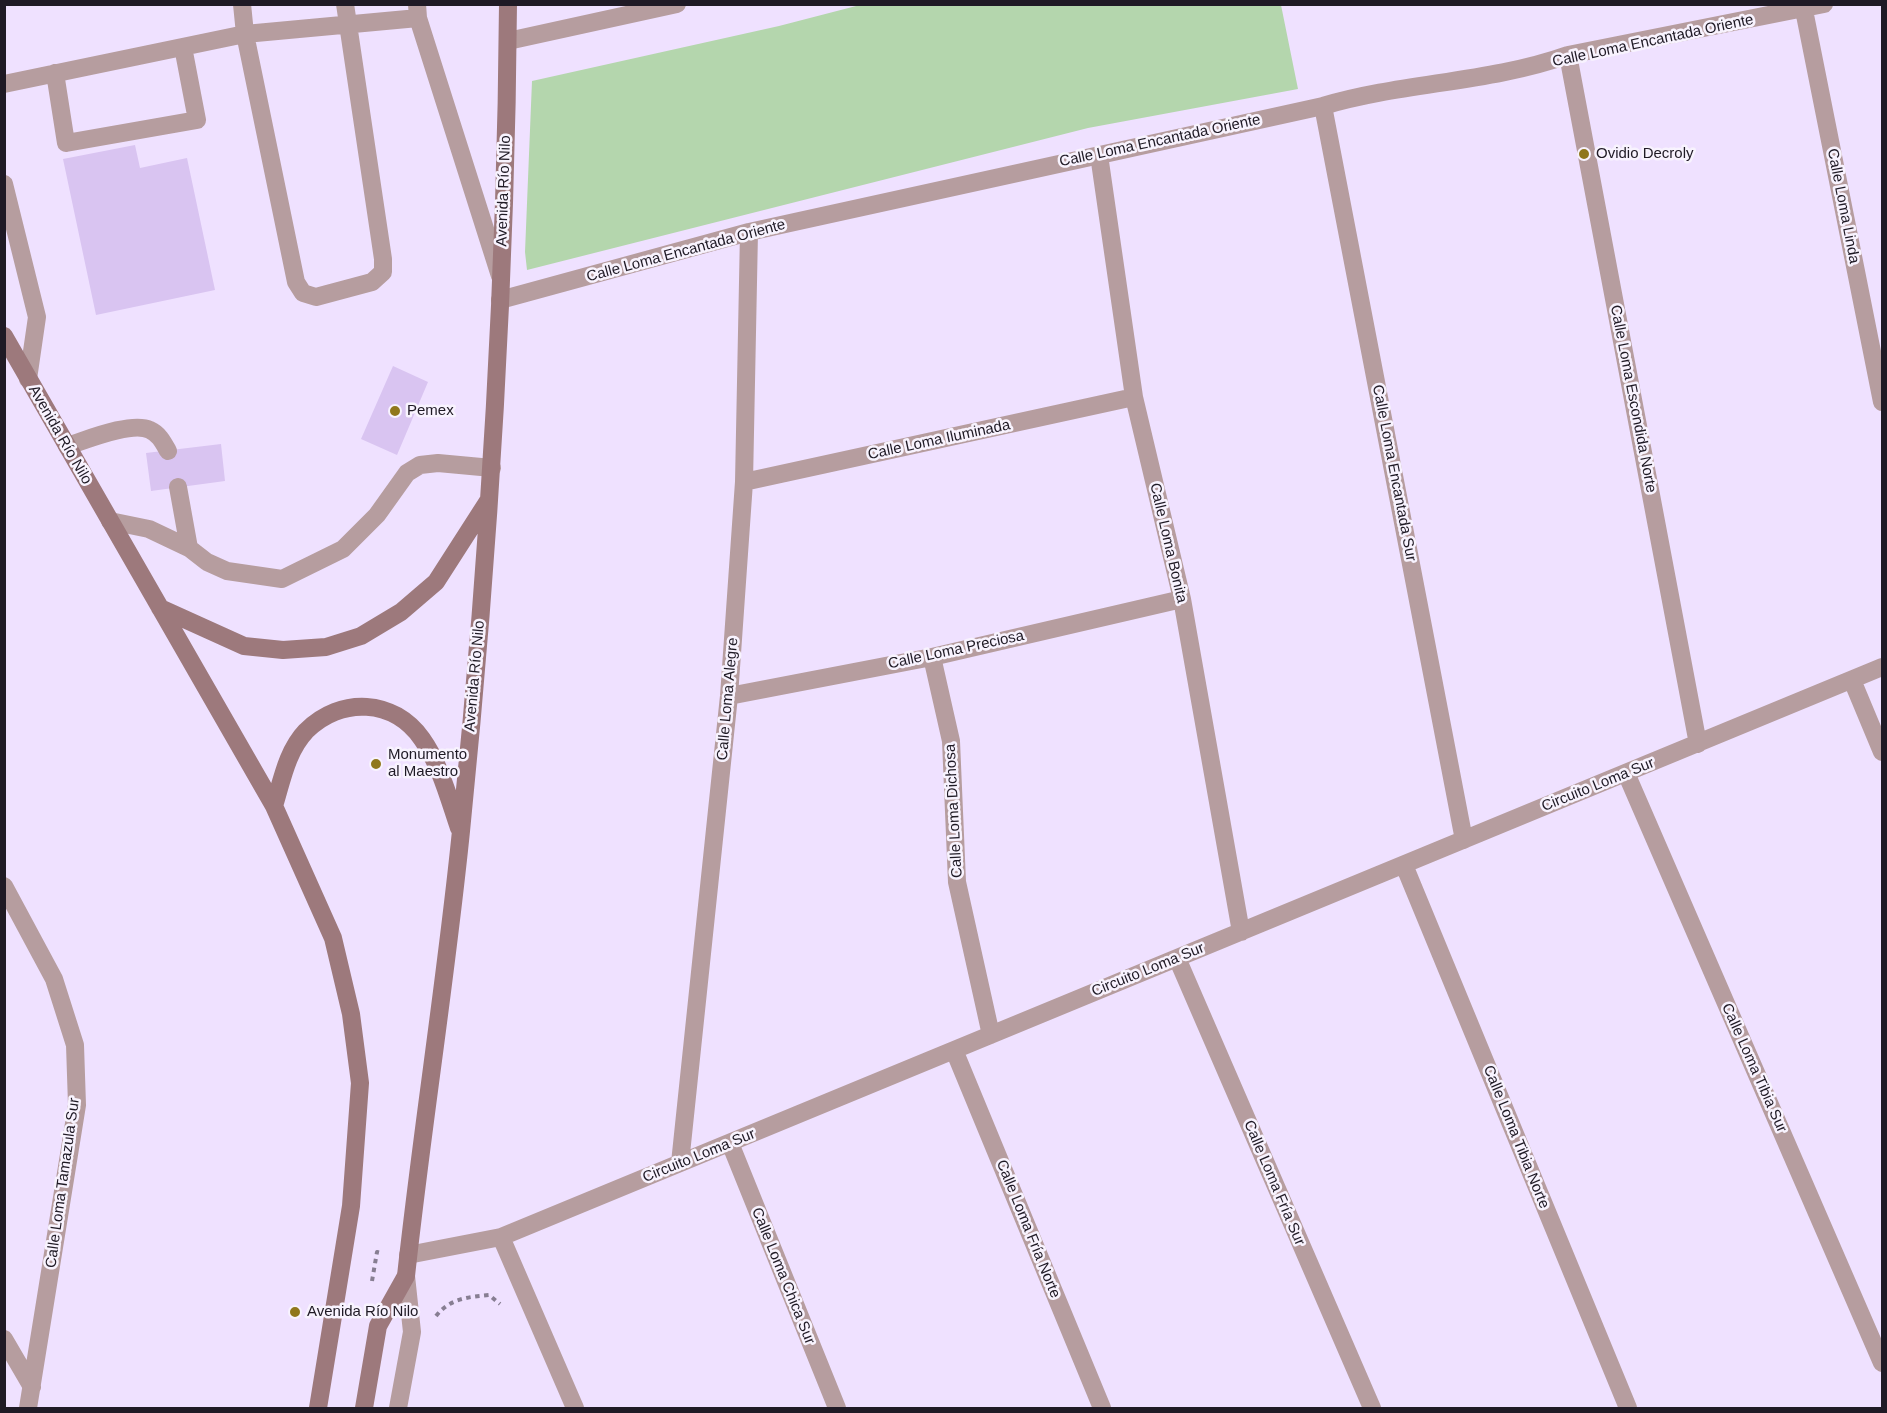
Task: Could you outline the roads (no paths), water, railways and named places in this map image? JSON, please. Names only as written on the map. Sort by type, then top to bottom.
[{"type":"main road","name":"Avenida Río Nilo","points":[[364,1408],[378,1326],[406,1276],[461,832],[491,497],[502,280],[508,4]]},
{"type":"main road","name":"Avenida Río Nilo","points":[[4,336],[274,806],[333,938],[351,1014],[360,1083],[351,1206],[318,1408]]},
{"type":"main road","points":[[160,608],[244,646],[283,650],[326,647],[361,636],[401,612],[436,582],[491,497]]},
{"type":"main road","points":[[274,806],[289,756],[307,730],[331,714],[351,706],[379,706],[399,717],[422,738],[438,770],[461,832]]},
{"type":"street","points":[[242,4],[245,34],[296,282],[303,293],[316,297],[372,282],[383,272],[383,259],[345,4]]},
{"type":"street","points":[[508,41],[677,4]]},
{"type":"street","name":"Calle Loma Encantada Oriente","points":[[500,300],[749,232],[1323,106],[1364,94],[1531,68],[1568,55],[1804,10],[1824,4]]},
{"type":"street","name":"Calle Loma Linda","points":[[1804,10],[1882,402]]},
{"type":"street","points":[[4,84],[245,34],[349,25],[417,11],[502,280]]},
{"type":"street","points":[[55,74],[66,143],[197,120],[183,47]]},
{"type":"street","name":"Calle Loma Escondida Norte","points":[[1568,55],[1698,744]]},
{"type":"street","name":"Calle Loma Encantada Sur","points":[[1323,106],[1464,840]]},
{"type":"street","name":"Calle Loma Bonita","points":[[1099,154],[1134,398],[1182,599],[1241,932]]},
{"type":"street","points":[[4,184],[37,317],[28,379]]},
{"type":"street","name":"Calle Loma Alegre","points":[[680,1163],[729,696],[744,482],[749,232]]},
{"type":"street","name":"Calle Loma Iluminada","points":[[744,482],[1134,398]]},
{"type":"street","points":[[66,446],[133,427],[148,428],[159,436],[168,451]]},
{"type":"street","points":[[110,521],[149,529],[189,548],[207,562],[227,571],[253,577],[282,579],[343,549],[377,515],[407,473],[420,465],[438,463],[492,468]]},
{"type":"street","points":[[178,487],[189,548]]},
{"type":"street","name":"Calle Loma Preciosa","points":[[729,696],[932,657],[1182,599]]},
{"type":"street","name":"Calle Loma Dichosa","points":[[932,657],[951,741],[957,882],[991,1035]]},
{"type":"street","name":"Circuito Loma Sur","points":[[408,1255],[501,1237],[1882,667]]},
{"type":"street","points":[[1852,680],[1882,752]]},
{"type":"street","name":"Calle Loma Tibia Sur","points":[[1626,773],[1882,1363]]},
{"type":"street","name":"Calle Loma Tibia Norte","points":[[1404,865],[1628,1408]]},
{"type":"street","name":"Calle Loma Tamazula Sur","points":[[4,886],[54,979],[75,1045],[77,1105],[28,1408]]},
{"type":"street","name":"Calle Loma Fría Sur","points":[[1177,958],[1372,1408]]},
{"type":"street","name":"Calle Loma Fría Norte","points":[[954,1050],[1102,1408]]},
{"type":"street","name":"Calle Loma Chica Sur","points":[[729,1143],[837,1408]]},
{"type":"street","points":[[501,1237],[575,1408]]},
{"type":"street","points":[[398,1408],[411,1332],[406,1276]]},
{"type":"street","points":[[4,1339],[32,1387]]},
{"type":"place","name":"Ovidio Decroly","points":[[1584,154]]},
{"type":"place","name":"Pemex","points":[[395,411]]},
{"type":"place","name":"Monumento al Maestro","points":[[376,764]]},
{"type":"place","name":"Avenida Río Nilo","points":[[295,1312]]}]
